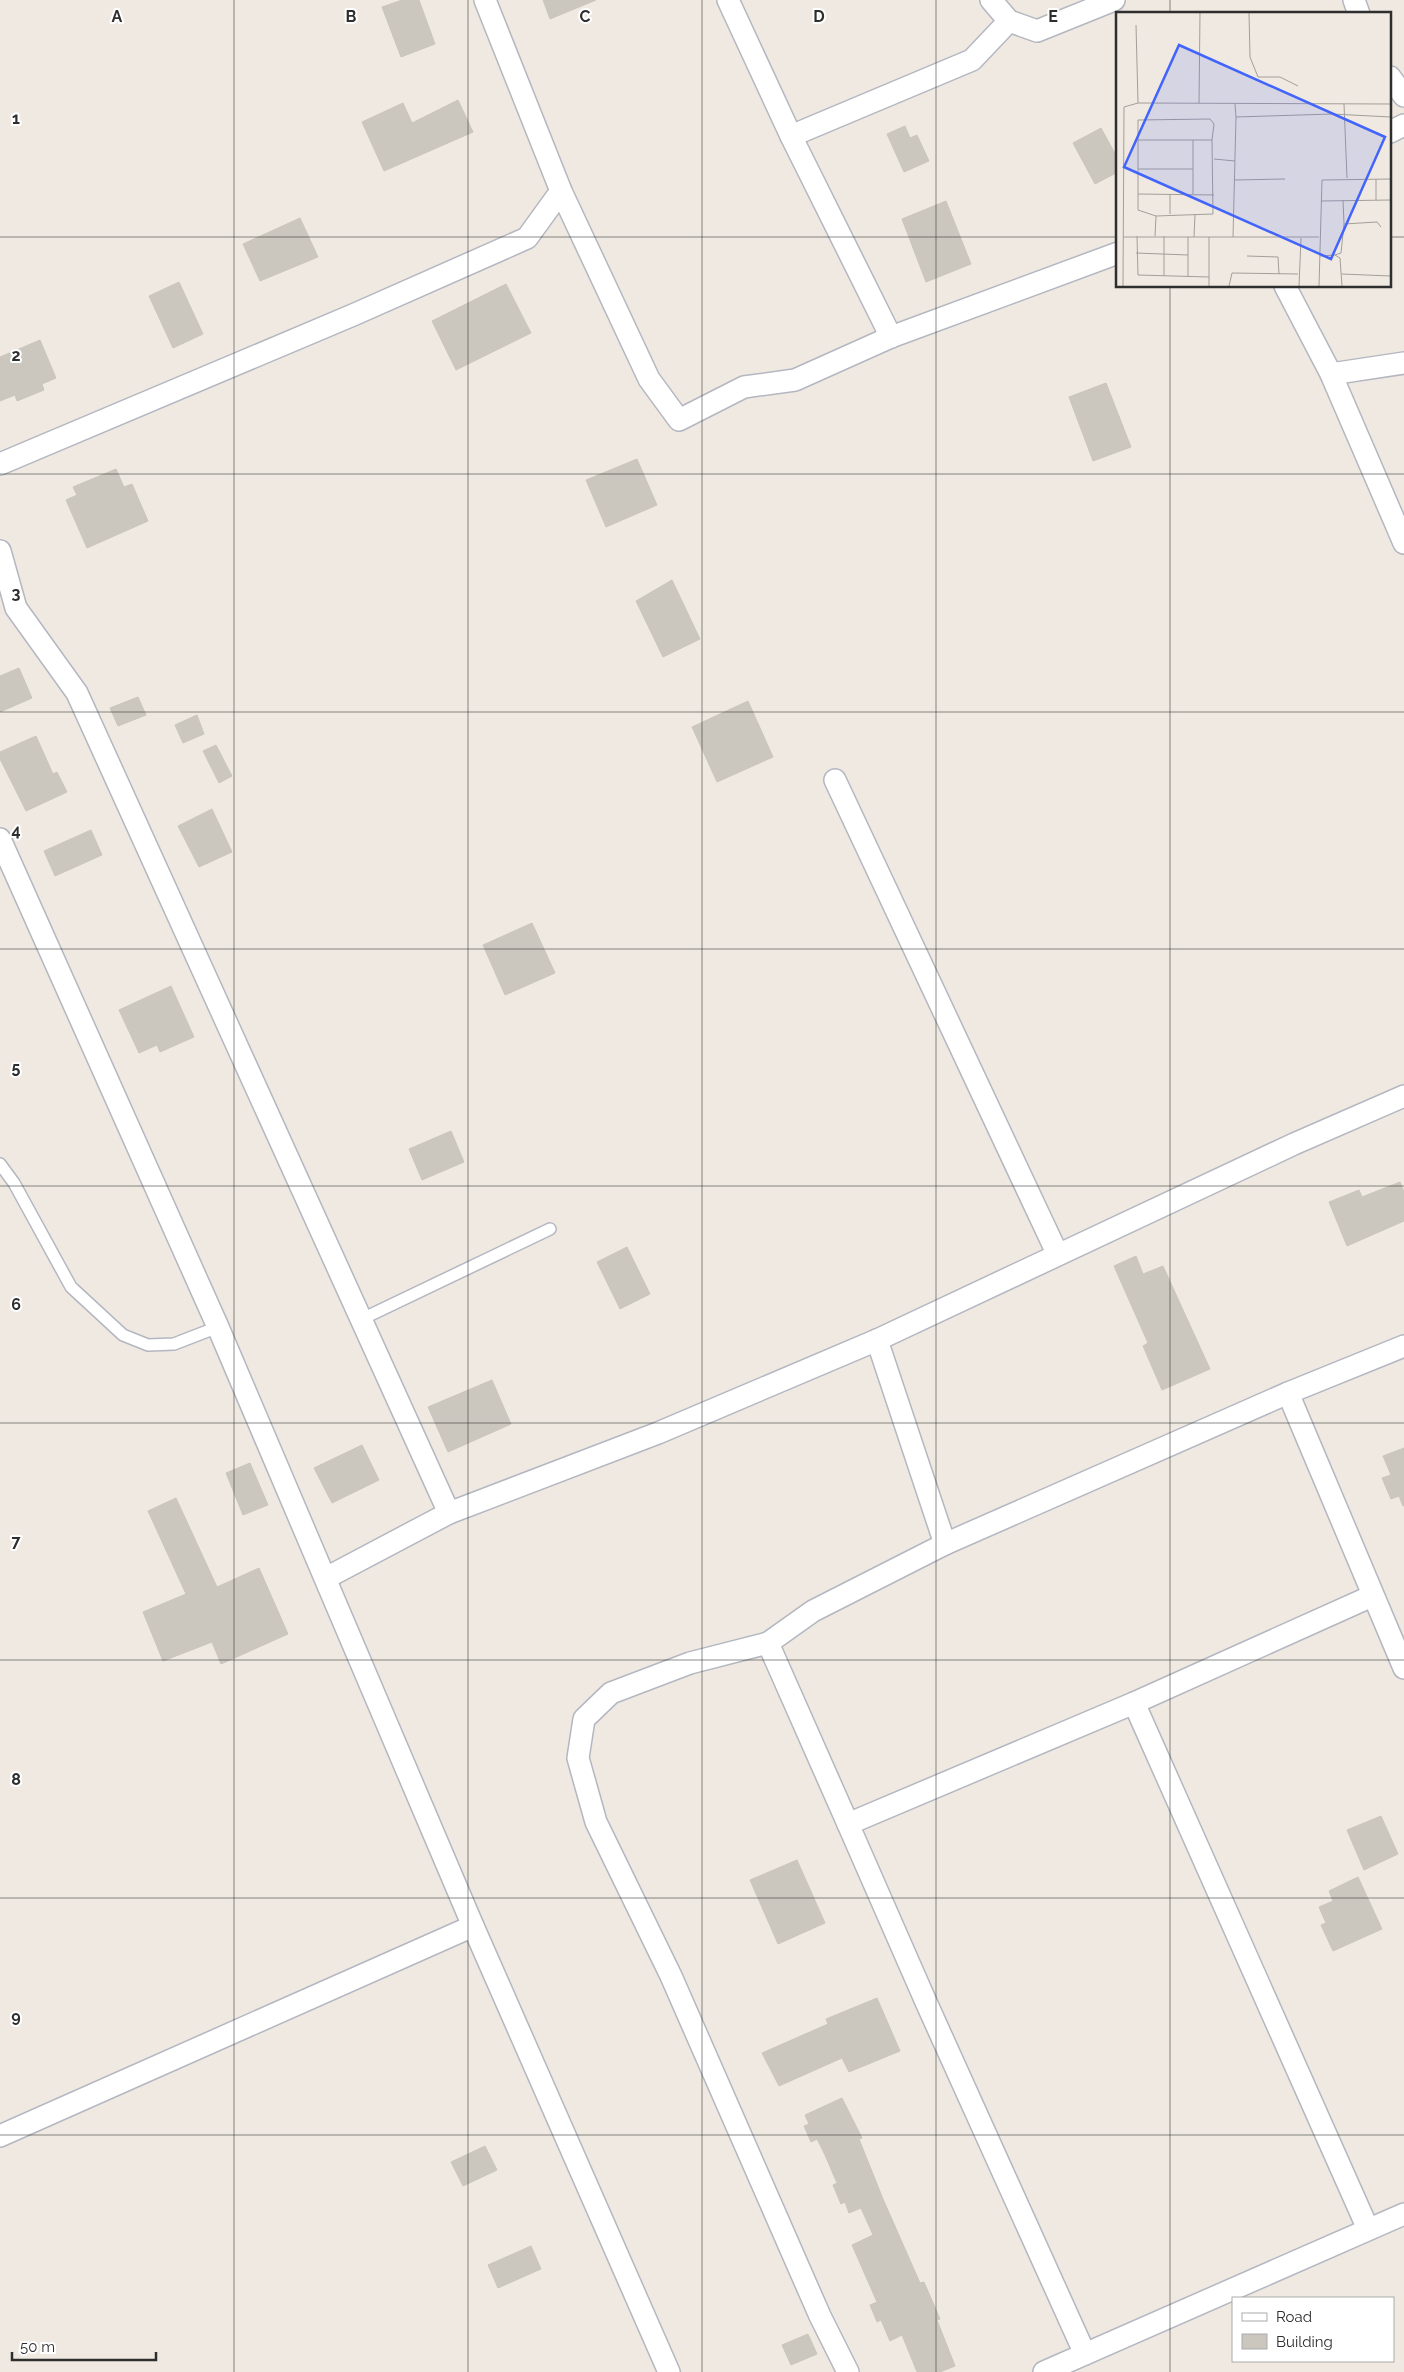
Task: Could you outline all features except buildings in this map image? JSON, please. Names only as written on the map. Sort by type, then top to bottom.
[{"type":"street","points":[[485,0],[561,191],[649,378],[679,420],[744,387],[795,380],[891,337],[1116,254]]},
{"type":"street","points":[[728,0],[791,136],[891,337]]},
{"type":"street","points":[[991,0],[1010,21],[1037,31],[1114,0]]},
{"type":"street","points":[[1354,0],[1358,12]]},
{"type":"street","points":[[791,136],[972,60],[1010,21]]},
{"type":"street","points":[[1392,80],[1404,96]]},
{"type":"street","points":[[1392,131],[1404,125]]},
{"type":"street","points":[[0,464],[354,315],[527,238],[561,191]]},
{"type":"street","points":[[1286,288],[1330,374],[1404,542]]},
{"type":"street","points":[[1330,374],[1404,362]]},
{"type":"street","points":[[0,551],[16,608],[77,693],[449,1513]]},
{"type":"street","points":[[836,780],[1057,1253]]},
{"type":"street","points":[[0,839],[218,1327],[473,1926],[669,2372]]},
{"type":"street","points":[[326,1578],[449,1513],[658,1432],[877,1340],[1057,1253],[1294,1144],[1404,1096]]},
{"type":"street","points":[[877,1340],[945,1544]]},
{"type":"street","points":[[848,2372],[820,2316],[671,1976],[596,1822],[578,1758],[584,1719],[611,1693],[690,1663],[768,1643],[813,1611],[945,1544],[1288,1393],[1404,1346]]},
{"type":"street","points":[[1288,1393],[1372,1596],[1404,1668]]},
{"type":"street","points":[[848,1824],[1134,1703],[1372,1596]]},
{"type":"street","points":[[768,1643],[926,2002],[1085,2354]]},
{"type":"street","points":[[1134,1703],[1368,2230]]},
{"type":"street","points":[[0,2136],[473,1926]]},
{"type":"street","points":[[1044,2372],[1404,2214]]},
{"type":"lane","points":[[0,1164],[14,1183],[70,1287],[123,1335],[148,1345],[174,1344],[218,1327]]},
{"type":"lane","points":[[362,1319],[550,1229]]}]
